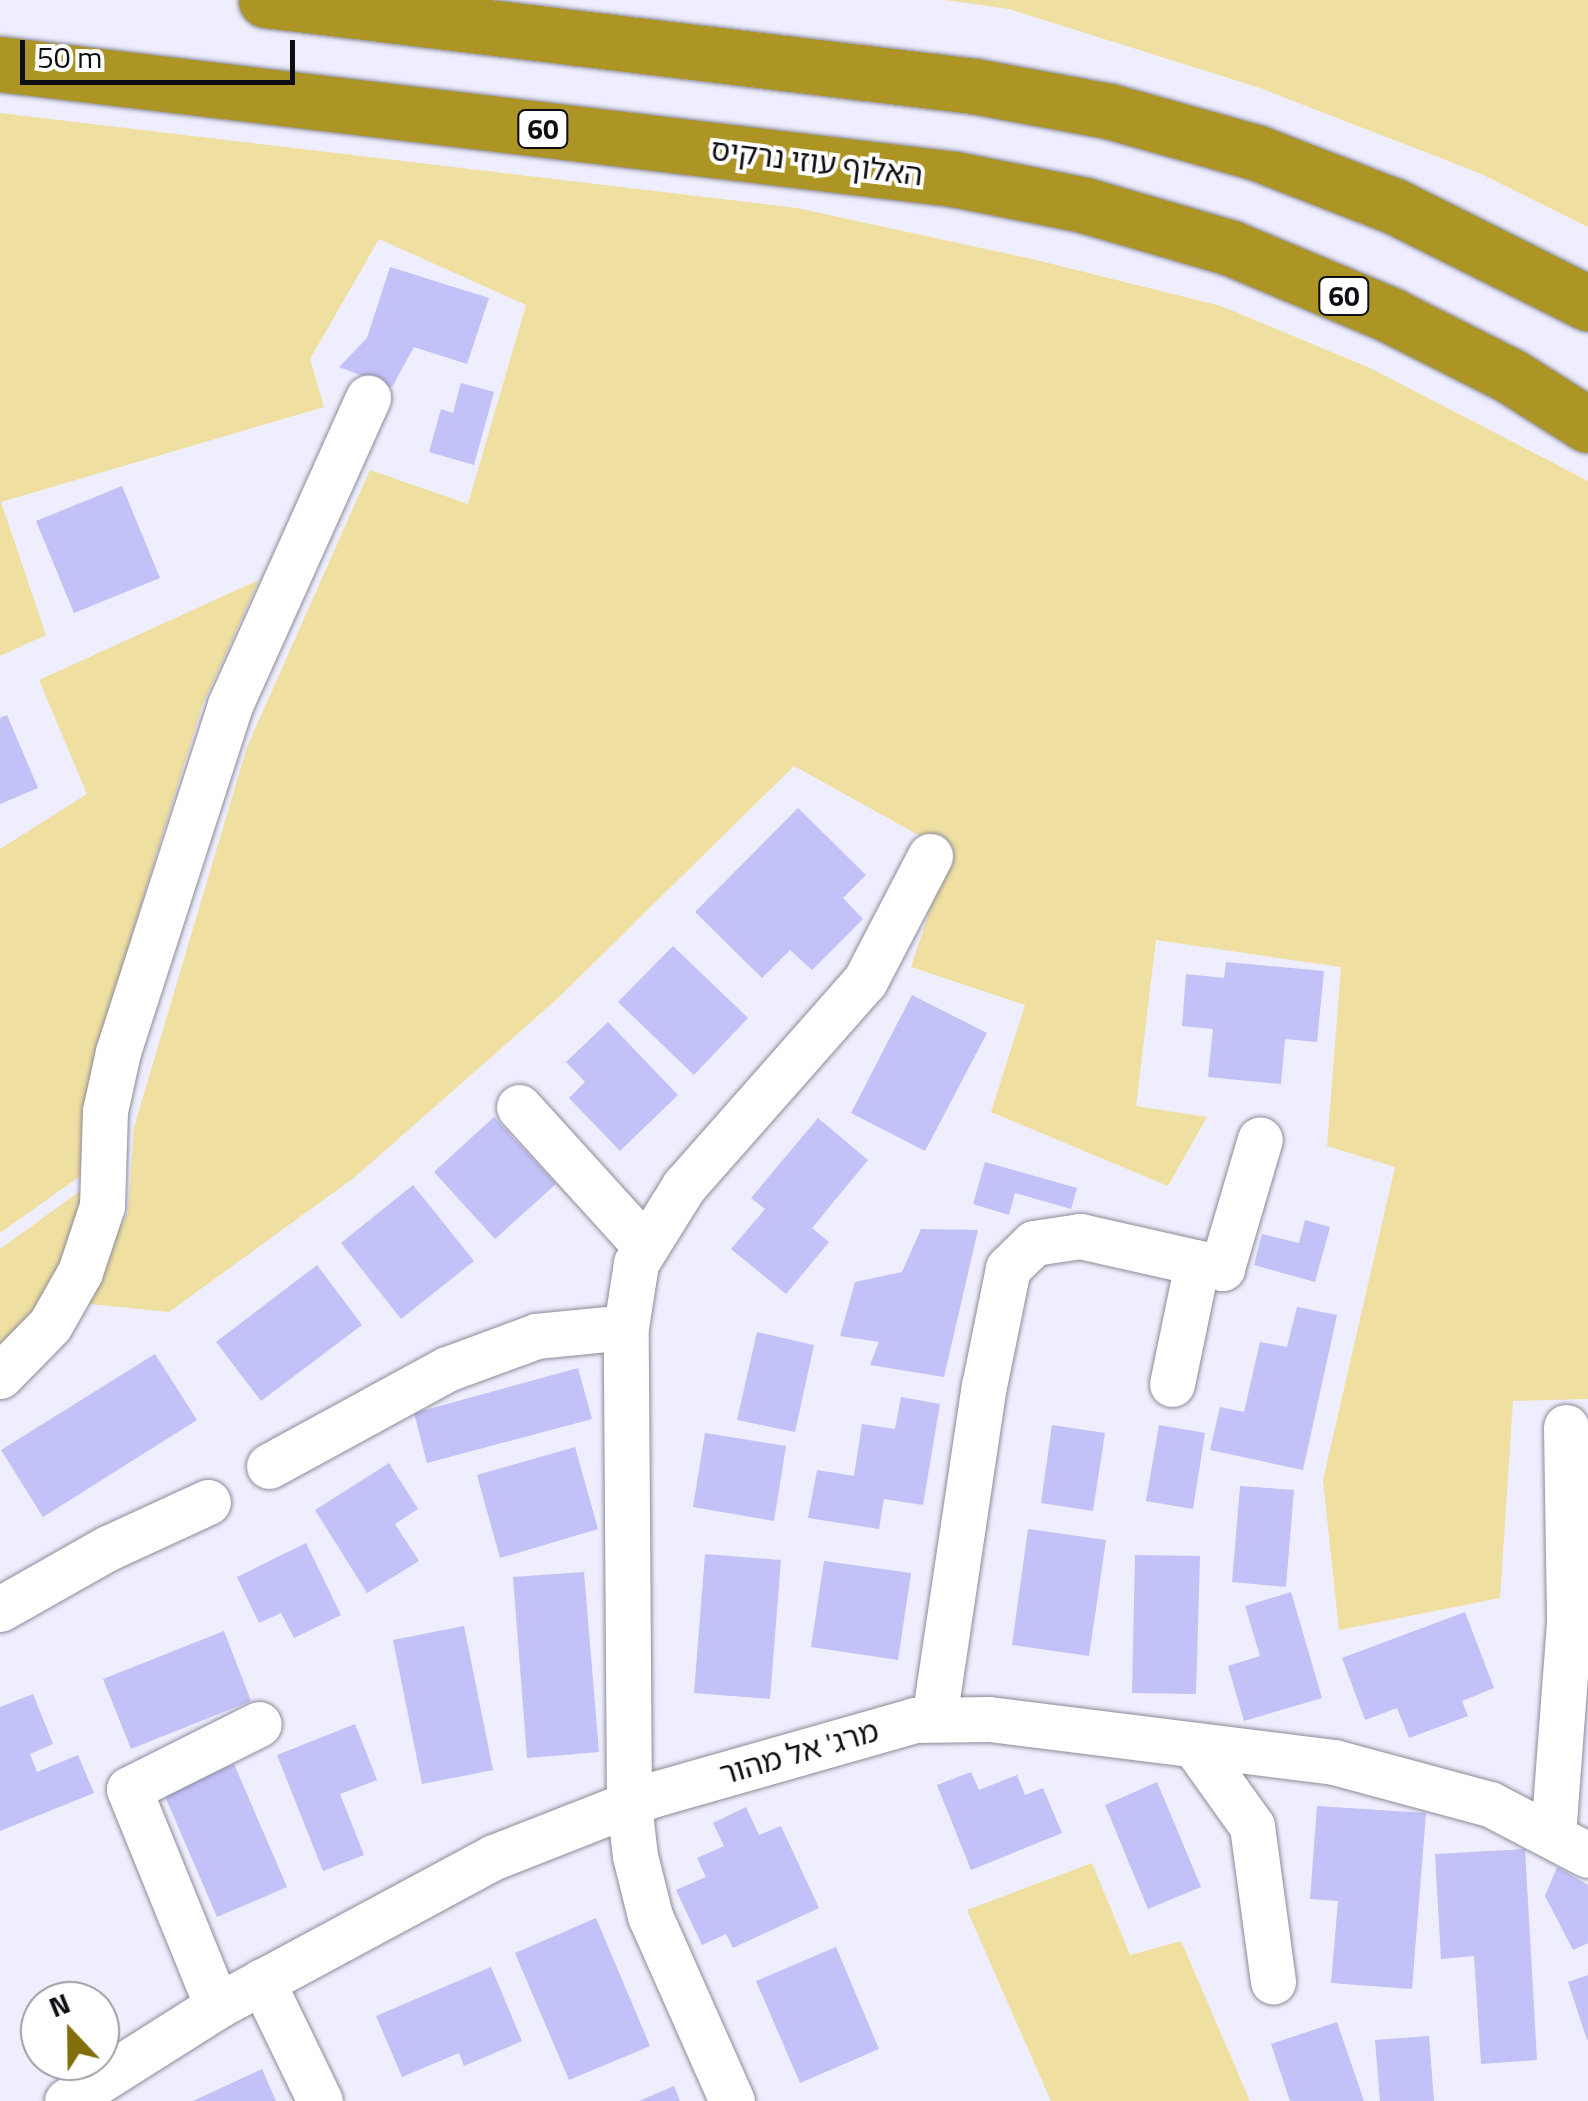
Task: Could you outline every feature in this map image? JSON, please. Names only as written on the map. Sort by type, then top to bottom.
[{"type":"highway","points":[[266,0],[875,72],[1109,111],[1258,153],[1394,206],[1588,303]]},
{"type":"highway","name":"האלוף עוזי נרקיס","points":[[0,64],[954,179],[1084,205],[1231,248],[1390,315],[1508,375],[1588,425]]},
{"type":"street","points":[[0,1376],[50,1325],[80,1272],[102,1206],[105,1112],[118,1052],[230,705],[368,398]]},
{"type":"street","points":[[732,2101],[650,1916],[629,1804],[626,1327],[644,1245],[684,1186],[866,981],[930,856]]},
{"type":"street","points":[[519,1106],[644,1245]]},
{"type":"street","points":[[934,1719],[984,1386],[1008,1268],[1034,1243],[1080,1236],[1222,1268],[1260,1140]]},
{"type":"street","points":[[1172,1384],[1198,1263]]},
{"type":"street","points":[[268,1466],[447,1369],[536,1336],[626,1327]]},
{"type":"street","points":[[1566,1427],[1579,1620],[1571,1845]]},
{"type":"street","points":[[0,1609],[108,1548],[208,1502]]},
{"type":"street","name":"מרג' אל מהור","points":[[67,2101],[262,1980],[494,1856],[629,1804],[856,1734],[934,1719],[989,1719],[1334,1762],[1490,1804],[1571,1845]]},
{"type":"street","points":[[217,2006],[129,1789],[259,1724]]},
{"type":"street","points":[[1194,1745],[1252,1826],[1273,1982]]},
{"type":"street","points":[[262,1980],[320,2101]]},
{"type":"shaded area","points":[[945,0],[1588,0],[1588,227],[1479,173],[1260,88],[1009,9]]},
{"type":"shaded area","points":[[0,113],[797,208],[1032,259],[1221,306],[1370,368],[1588,481],[1588,1399],[1513,1401],[1500,1598],[1339,1630],[1323,1480],[1395,1167],[1327,1146],[1341,967],[1156,940],[1136,1106],[1207,1117],[1168,1186],[991,1112],[1025,1005],[911,967],[949,852],[794,766],[557,999],[355,1177],[169,1312],[80,1303],[128,1212],[134,1127],[247,747],[370,470],[468,504],[526,305],[379,239],[310,359],[324,407],[1,502],[46,635],[0,656]]},
{"type":"shaded area","points":[[259,580],[202,706],[99,1042],[90,1169],[0,1233],[0,849],[87,794],[39,680]]},
{"type":"shaded area","points":[[87,1186],[70,1269],[0,1349],[0,1249]]},
{"type":"shaded area","points":[[1092,1863],[1130,1955],[1181,1941],[1250,2101],[1051,2101],[967,1910]]},
{"type":"building","points":[[390,267],[489,298],[467,364],[414,347],[392,387],[339,367],[367,338]]},
{"type":"building","points":[[461,383],[494,392],[474,465],[429,452],[441,409],[453,413]]},
{"type":"building","points":[[122,486],[160,578],[74,613],[36,521]]},
{"type":"building","points":[[7,715],[38,788],[0,804],[0,718]]},
{"type":"building","points":[[798,808],[866,875],[843,898],[863,919],[812,970],[790,950],[762,978],[695,912]]},
{"type":"building","points":[[673,946],[748,1018],[694,1075],[618,1002]]},
{"type":"building","points":[[1226,962],[1324,971],[1317,1042],[1285,1039],[1281,1084],[1208,1077],[1213,1029],[1182,1026],[1186,974],[1224,978]]},
{"type":"building","points":[[912,995],[987,1033],[925,1151],[851,1113]]},
{"type":"building","points":[[608,1022],[678,1095],[620,1151],[569,1098],[585,1082],[566,1062]]},
{"type":"building","points":[[494,1117],[556,1184],[495,1239],[434,1172]]},
{"type":"building","points":[[818,1118],[868,1160],[812,1228],[829,1242],[786,1294],[731,1249],[765,1209],[751,1198]]},
{"type":"building","points":[[985,1162],[1077,1188],[1071,1209],[1015,1193],[1009,1215],[973,1204]]},
{"type":"building","points":[[413,1185],[474,1261],[401,1319],[341,1243]]},
{"type":"building","points":[[1305,1220],[1330,1227],[1315,1282],[1254,1265],[1262,1234],[1299,1243]]},
{"type":"building","points":[[921,1229],[978,1230],[944,1377],[870,1365],[879,1342],[840,1336],[855,1282],[902,1272]]},
{"type":"building","points":[[317,1265],[362,1325],[261,1401],[216,1342]]},
{"type":"building","points":[[1297,1307],[1337,1315],[1303,1470],[1210,1450],[1220,1407],[1244,1412],[1260,1342],[1287,1347]]},
{"type":"building","points":[[757,1332],[814,1345],[795,1432],[737,1420]]},
{"type":"building","points":[[155,1354],[197,1420],[43,1517],[1,1450]]},
{"type":"building","points":[[578,1368],[592,1419],[427,1463],[414,1413]]},
{"type":"building","points":[[901,1397],[940,1404],[923,1505],[884,1499],[879,1529],[808,1518],[817,1470],[854,1476],[862,1424],[895,1429]]},
{"type":"building","points":[[1052,1425],[1105,1433],[1093,1511],[1041,1503]]},
{"type":"building","points":[[1159,1425],[1205,1433],[1193,1509],[1146,1501]]},
{"type":"building","points":[[705,1433],[786,1446],[774,1521],[693,1507]]},
{"type":"building","points":[[575,1447],[598,1529],[500,1558],[477,1475]]},
{"type":"building","points":[[389,1463],[418,1509],[395,1524],[419,1561],[367,1593],[315,1510]]},
{"type":"building","points":[[1240,1486],[1294,1490],[1286,1587],[1232,1582]]},
{"type":"building","points":[[1028,1529],[1106,1540],[1089,1656],[1012,1645]]},
{"type":"building","points":[[306,1543],[341,1615],[294,1638],[281,1613],[259,1623],[237,1577]]},
{"type":"building","points":[[705,1554],[781,1560],[770,1699],[694,1693]]},
{"type":"building","points":[[1135,1555],[1200,1556],[1196,1694],[1132,1693]]},
{"type":"building","points":[[824,1561],[911,1573],[898,1660],[811,1647]]},
{"type":"building","points":[[584,1572],[599,1752],[527,1758],[513,1577]]},
{"type":"building","points":[[1291,1592],[1322,1698],[1244,1721],[1228,1666],[1260,1656],[1245,1606]]},
{"type":"building","points":[[1465,1612],[1494,1688],[1462,1701],[1468,1716],[1409,1738],[1397,1708],[1365,1720],[1342,1658]]},
{"type":"building","points":[[464,1626],[493,1770],[422,1784],[393,1640]]},
{"type":"building","points":[[224,1631],[251,1701],[131,1749],[103,1679]]},
{"type":"building","points":[[33,1694],[53,1744],[30,1754],[37,1772],[78,1755],[94,1793],[0,1831],[0,1707]]},
{"type":"building","points":[[355,1724],[377,1780],[340,1794],[364,1855],[323,1871],[277,1755]]},
{"type":"building","points":[[234,1764],[287,1887],[217,1917],[164,1794]]},
{"type":"building","points":[[971,1772],[979,1790],[1017,1775],[1025,1795],[1043,1788],[1062,1833],[971,1870],[937,1785]]},
{"type":"building","points":[[1157,1782],[1201,1887],[1148,1909],[1105,1805]]},
{"type":"building","points":[[1317,1806],[1426,1813],[1412,1989],[1331,1983],[1338,1901],[1310,1899]]},
{"type":"building","points":[[746,1807],[759,1835],[781,1826],[819,1908],[733,1948],[726,1934],[702,1945],[676,1890],[706,1877],[697,1858],[724,1846],[713,1823]]},
{"type":"building","points":[[1525,1849],[1537,2060],[1481,2064],[1474,1956],[1441,1959],[1435,1854]]},
{"type":"building","points":[[1557,1867],[1588,1885],[1588,1943],[1573,1950],[1545,1896]]},
{"type":"building","points":[[596,1918],[650,2046],[569,2080],[515,1953]]},
{"type":"building","points":[[836,1947],[879,2049],[800,2083],[756,1981]]},
{"type":"building","points":[[491,1967],[522,2041],[464,2066],[459,2053],[402,2077],[376,2016]]},
{"type":"building","points":[[1588,1975],[1588,2040],[1587,2040],[1568,1982]]},
{"type":"building","points":[[1337,2022],[1364,2101],[1290,2101],[1271,2044]]},
{"type":"building","points":[[1429,2036],[1434,2101],[1380,2101],[1375,2040]]},
{"type":"building","points":[[262,2069],[276,2101],[193,2101]]},
{"type":"building","points":[[674,2086],[680,2101],[639,2101]]}]
